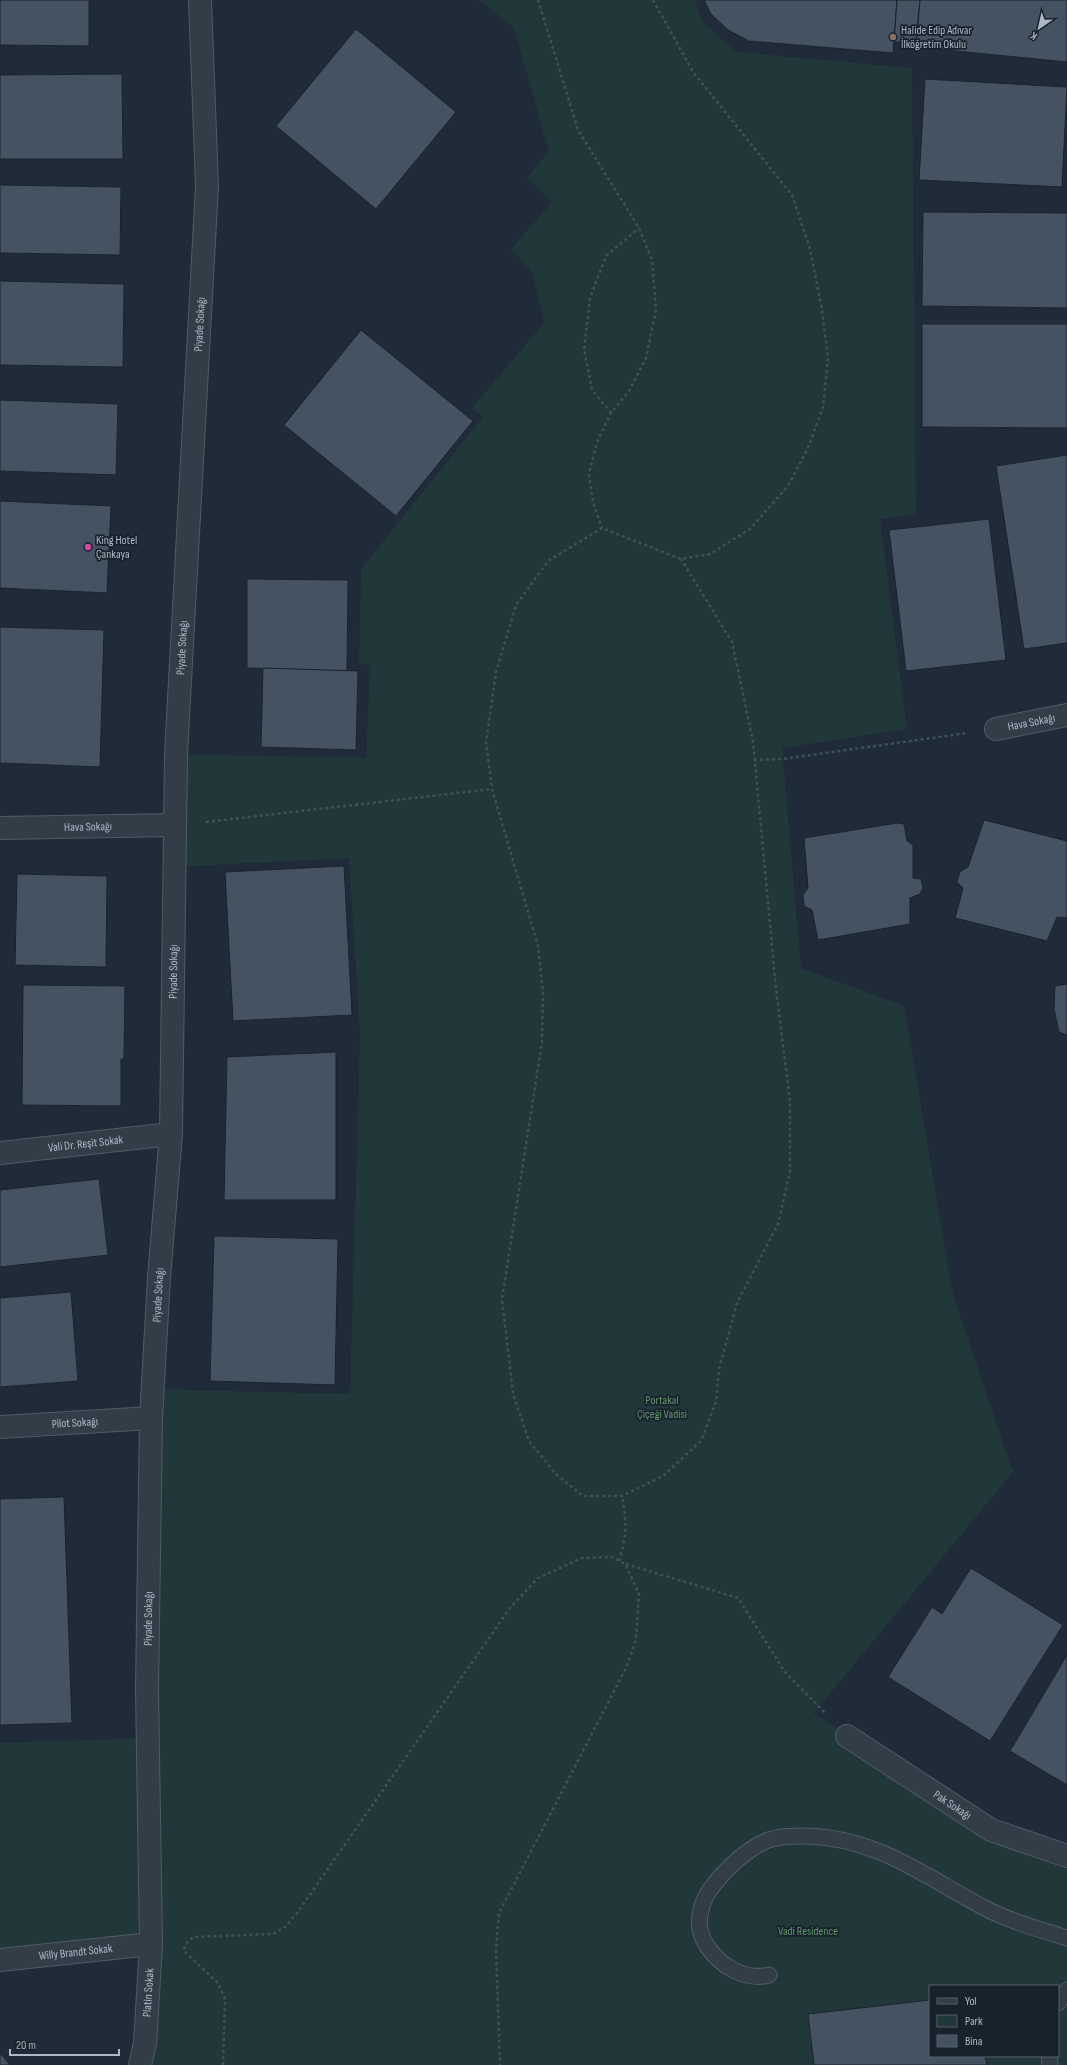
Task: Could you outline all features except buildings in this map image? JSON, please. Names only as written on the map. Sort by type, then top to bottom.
[{"type":"street","name":"Piyade Sokağı","points":[[151,1944],[147,1688],[151,1418],[158,1277],[171,1134],[176,754],[207,186],[200,0]]},
{"type":"street","name":"Hava Sokağı","points":[[996,729],[1067,714]]},
{"type":"street","name":"Hava Sokağı","points":[[0,828],[175,825]]},
{"type":"street","name":"Vali Dr. Reşit Sokak","points":[[0,1153],[171,1134]]},
{"type":"street","name":"Pilot Sokağı","points":[[0,1427],[151,1418]]},
{"type":"street","name":"Pak Sokağı","points":[[847,1736],[991,1830],[1067,1856]]},
{"type":"street","name":"Willy Brandt Sokak","points":[[0,1960],[151,1944]]},
{"type":"street","name":"Platin Sokak","points":[[140,2065],[145,2043],[151,1944]]},
{"type":"lane","points":[[769,1975],[761,1977],[749,1976],[734,1971],[717,1959],[707,1946],[700,1930],[699,1912],[706,1893],[725,1871],[747,1852],[767,1840],[793,1836],[825,1836],[867,1846],[917,1868],[980,1906],[1035,1929],[1067,1938]]},
{"type":"lane","points":[[1059,2002],[1067,1990]]},
{"type":"path","points":[[538,0],[578,130],[639,228],[652,260],[656,310],[646,358],[629,391],[611,413],[597,442],[589,474],[593,502],[602,528]]},
{"type":"path","points":[[602,528],[680,559],[710,554],[750,529],[788,486],[808,448],[823,406],[828,358],[822,310],[810,249],[792,195],[693,72],[653,0]]},
{"type":"path","points":[[611,413],[592,390],[584,348],[590,298],[606,256],[639,228]]},
{"type":"path","points":[[602,528],[548,561],[516,605],[496,672],[486,742],[492,789],[538,946],[543,992],[542,1042],[502,1299],[513,1394],[529,1441],[556,1474],[583,1496],[622,1496],[663,1476],[701,1441],[716,1402],[719,1369],[738,1303],[778,1224],[790,1172],[790,1101],[776,989],[752,741],[732,642],[680,559]]},
{"type":"path","points":[[754,760],[783,758],[996,729]]},
{"type":"path","points":[[175,825],[492,789]]},
{"type":"path","points":[[619,1561],[626,1539],[627,1522],[622,1496]]},
{"type":"path","points":[[222,2065],[225,1999],[218,1983],[184,1951],[185,1945],[193,1937],[273,1934],[285,1927],[510,1608],[538,1578],[582,1558],[612,1557],[625,1564],[738,1598],[785,1672],[847,1736]]},
{"type":"path","points":[[500,2065],[496,1950],[499,1913],[626,1668],[636,1640],[639,1594],[625,1564]]},
{"type":"green space","name":"Portakal Çiçeği Vadisi","points":[[479,0],[695,0],[703,22],[736,52],[912,68],[916,514],[880,519],[907,729],[783,748],[783,759],[801,968],[904,1006],[953,1294],[1013,1472],[814,1713],[991,1830],[1067,1856],[1067,2065],[140,2065],[151,1944],[0,1960],[0,1743],[148,1738],[152,1389],[350,1394],[360,1035],[349,858],[175,867],[176,754],[366,758],[370,665],[359,664],[361,569],[483,417],[472,408],[544,323],[532,272],[511,249],[552,202],[527,177],[549,152],[514,28]]},
{"type":"place","name":"Halide Edip Adıvar İlköğretim Okulu","points":[[893,37]]},
{"type":"place","name":"King Hotel Çankaya","points":[[88,547]]},
{"type":"park label","name":"Vadi Residence","points":[[808,1931]]}]
